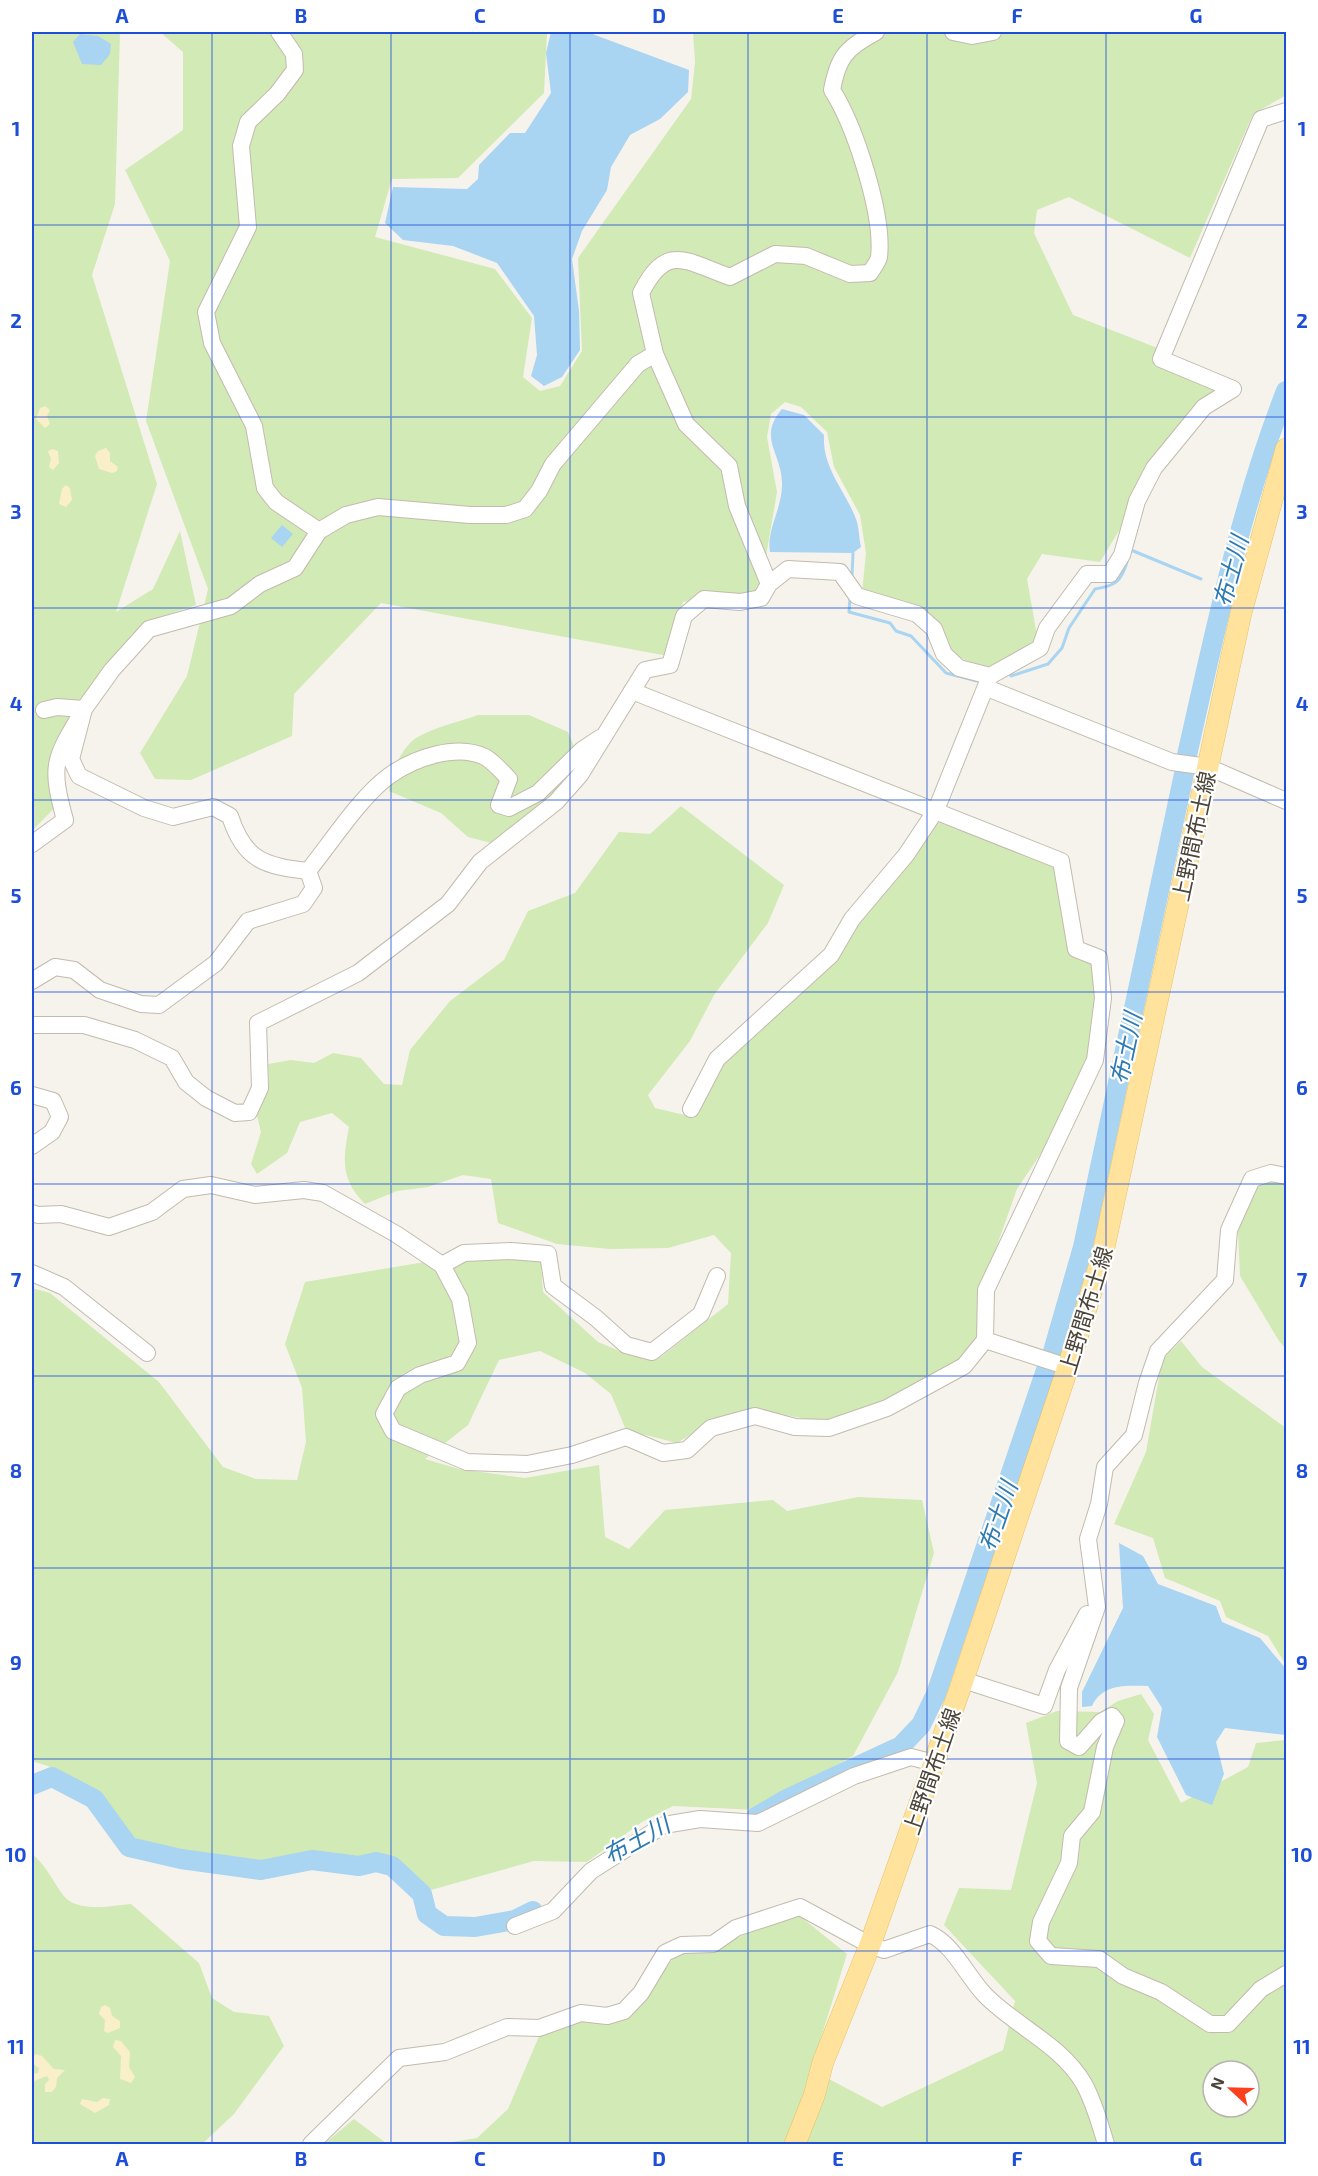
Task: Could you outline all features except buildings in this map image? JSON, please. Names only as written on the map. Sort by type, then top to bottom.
[{"type":"main road","name":"上野間布土線","points":[[795,2145],[814,2096],[823,2062],[870,1945],[963,1680],[1068,1367],[1102,1257],[1241,613],[1287,449]]},
{"type":"street","points":[[279,32],[294,54],[294,70],[277,94],[248,122],[241,146],[248,226],[206,312],[212,343],[254,426],[265,488],[276,502],[319,531]]},
{"type":"street","points":[[769,584],[737,506],[729,466],[686,424],[655,354],[640,293],[651,272],[664,261],[680,259],[730,277],[775,254],[806,256],[850,274],[870,273],[879,259],[876,209],[845,110],[832,90],[837,64],[857,42],[876,32]]},
{"type":"street","points":[[953,32],[972,36],[993,32]]},
{"type":"street","points":[[691,1109],[717,1059],[831,955],[852,919],[906,855],[936,810],[988,682],[1040,648],[1047,628],[1087,574],[1110,574],[1125,548],[1137,501],[1154,468],[1204,407],[1233,388],[1161,359],[1261,120],[1287,111]]},
{"type":"street","points":[[32,844],[65,820],[56,786],[57,757],[84,709],[112,670],[149,629],[231,606],[260,584],[295,568],[319,531],[346,515],[378,507],[470,515],[506,515],[525,509],[539,491],[553,464],[638,364],[655,354]]},
{"type":"street","points":[[32,1025],[84,1025],[135,1040],[172,1058],[186,1082],[206,1098],[235,1113],[249,1112],[260,1088],[258,1023],[358,973],[448,904],[480,862],[556,802],[580,775],[645,670],[670,665],[684,616],[704,599],[740,602],[761,598],[769,584],[788,569],[840,572],[857,596],[917,614],[934,629],[944,654],[959,668],[1172,762],[1208,768],[1287,801]]},
{"type":"street","points":[[32,1213],[61,1214],[109,1227],[152,1212],[183,1189],[211,1185],[255,1194],[304,1190],[323,1193],[396,1234],[442,1265],[460,1299],[468,1342],[457,1363],[420,1375],[398,1388],[384,1414],[393,1431],[467,1462],[527,1464],[572,1455],[626,1437],[663,1453],[687,1450],[711,1428],[755,1416],[795,1427],[829,1428],[887,1408],[922,1391],[964,1366],[985,1340],[986,1290],[1095,1060],[1103,998],[1099,958],[1076,949],[1061,861],[632,691]]},
{"type":"street","points":[[44,710],[57,707],[84,709]]},
{"type":"street","points":[[84,709],[71,759],[79,776],[144,808],[173,817],[213,807],[230,816],[238,841],[254,856],[279,868],[308,872]]},
{"type":"street","points":[[308,872],[366,799],[389,776],[422,760],[450,750],[470,751],[488,758],[509,779],[499,805],[509,808],[538,793],[582,750],[606,734]]},
{"type":"street","points":[[32,981],[55,967],[74,970],[100,990],[141,1004],[159,1005],[216,963],[248,921],[303,904],[314,888],[308,872]]},
{"type":"street","points":[[32,1095],[53,1101],[60,1117],[52,1132],[32,1146]]},
{"type":"street","points":[[1287,1176],[1271,1173],[1252,1179],[1229,1230],[1225,1280],[1158,1351],[1134,1435],[1105,1467],[1099,1504],[1088,1539],[1097,1607],[1069,1688],[1068,1741],[1078,1747],[1101,1722],[1112,1716],[1116,1721],[1105,1747],[1092,1812],[1072,1836],[1069,1863],[1041,1922],[1038,1941],[1051,1956],[1099,1959],[1123,1976],[1161,1992],[1210,2024],[1228,2024],[1261,1989],[1287,1974]]},
{"type":"street","points":[[442,1265],[464,1254],[511,1251],[548,1254],[554,1286],[596,1318],[626,1345],[652,1352],[701,1314],[717,1276]]},
{"type":"street","points":[[32,1273],[64,1287],[147,1353]]},
{"type":"street","points":[[985,1340],[1068,1367]]},
{"type":"street","points":[[963,1680],[1044,1706],[1057,1670],[1091,1608],[1094,1588]]},
{"type":"street","points":[[515,1926],[553,1911],[591,1871],[664,1825],[700,1819],[758,1823],[854,1776],[911,1757],[934,1763]]},
{"type":"street","points":[[311,2145],[399,2058],[445,2052],[507,2027],[539,2028],[581,2013],[607,2016],[624,2011],[641,1993],[665,1953],[682,1945],[713,1944],[736,1928],[800,1907],[870,1945],[884,1950],[930,1934],[942,1939],[986,1996],[1060,2056],[1083,2083],[1099,2120],[1106,2145]]},
{"type":"green space","points":[[32,32],[120,32],[115,204],[92,275],[157,484],[116,612],[153,589],[180,531],[196,605],[145,622],[91,689],[59,741],[59,803],[32,831]]},
{"type":"green space","points":[[160,32],[547,32],[544,93],[458,178],[392,179],[375,237],[495,269],[532,318],[523,377],[540,391],[560,386],[582,351],[578,258],[691,99],[695,62],[693,32],[1286,32],[1286,92],[1283,97],[1253,114],[1190,258],[1069,197],[1037,210],[1034,233],[1073,315],[1160,349],[1222,388],[1128,516],[1100,562],[1042,554],[1027,579],[1038,641],[994,667],[968,661],[951,651],[927,612],[862,593],[866,553],[860,515],[834,467],[827,432],[801,407],[785,402],[771,414],[767,437],[777,492],[760,592],[683,602],[668,656],[381,603],[294,694],[292,736],[191,780],[155,779],[140,753],[187,676],[208,589],[146,421],[170,261],[125,170],[183,130],[183,52]]},
{"type":"green space","points":[[478,715],[529,715],[568,732],[580,761],[547,814],[510,848],[468,837],[441,813],[389,791],[397,762],[411,742],[431,731]]},
{"type":"green space","points":[[681,806],[784,885],[768,923],[714,995],[690,1041],[648,1095],[655,1108],[693,1117],[722,1063],[828,969],[848,933],[937,822],[1054,866],[1068,951],[1094,965],[1098,996],[1090,1061],[1058,1128],[1017,1189],[980,1293],[980,1338],[952,1367],[892,1399],[829,1424],[753,1408],[716,1419],[677,1443],[626,1430],[611,1394],[585,1373],[540,1351],[499,1360],[468,1425],[425,1459],[459,1469],[525,1478],[599,1465],[605,1537],[629,1549],[665,1510],[773,1500],[787,1511],[858,1497],[922,1500],[934,1553],[898,1672],[853,1756],[757,1810],[673,1806],[642,1822],[587,1862],[534,1861],[431,1890],[395,1862],[317,1853],[256,1864],[133,1840],[101,1799],[79,1781],[32,1761],[32,1288],[50,1293],[159,1382],[223,1467],[256,1479],[297,1480],[306,1442],[302,1388],[285,1344],[305,1282],[461,1256],[541,1261],[543,1292],[598,1342],[629,1355],[661,1357],[728,1304],[731,1253],[714,1235],[668,1248],[610,1249],[557,1244],[498,1223],[491,1179],[463,1175],[428,1187],[397,1191],[365,1204],[351,1186],[345,1168],[345,1149],[349,1127],[332,1113],[300,1122],[287,1153],[257,1174],[251,1164],[261,1132],[257,1116],[269,1084],[268,1064],[291,1060],[314,1063],[333,1053],[361,1058],[384,1084],[402,1085],[410,1050],[450,1001],[504,960],[528,911],[575,893],[619,832],[650,834]]},
{"type":"green space","points":[[1274,1180],[1286,1184],[1286,1349],[1240,1276],[1238,1230],[1257,1185]]},
{"type":"green space","points":[[1181,1341],[1202,1367],[1286,1428],[1286,1665],[1268,1636],[1226,1617],[1220,1601],[1165,1578],[1153,1538],[1114,1524],[1146,1452],[1162,1360]]},
{"type":"green space","points":[[1141,1694],[1154,1714],[1148,1740],[1181,1803],[1248,1767],[1256,1743],[1286,1740],[1286,2144],[805,2144],[827,2078],[882,2107],[1003,2050],[1015,2001],[944,1925],[959,1888],[1011,1890],[1037,1783],[1026,1723],[1057,1711],[1100,1712],[1118,1701]]},
{"type":"green space","points":[[32,1854],[69,1901],[95,1907],[131,1904],[199,1963],[212,1998],[234,2012],[269,2016],[284,2046],[234,2114],[202,2144],[32,2144]]},
{"type":"green space","points":[[796,1913],[847,1954],[788,2144],[440,2144],[477,2138],[508,2109],[540,2034],[579,2018],[630,2015],[679,1951],[716,1947]]},
{"type":"green space","points":[[354,2119],[386,2143],[410,2144],[324,2144]]},
{"type":"sand","points":[[45,406],[50,410],[47,416],[50,424],[45,428],[36,419],[40,408]]},
{"type":"sand","points":[[106,448],[110,453],[110,461],[118,467],[117,471],[112,473],[99,469],[95,456],[98,451]]},
{"type":"sand","points":[[52,449],[58,451],[59,463],[53,470],[49,467],[51,459],[48,451]]},
{"type":"sand","points":[[66,485],[70,488],[72,500],[66,507],[59,504],[62,489]]},
{"type":"sand","points":[[105,2005],[110,2008],[112,2016],[120,2021],[120,2028],[108,2033],[104,2031],[105,2020],[99,2014],[101,2007]]},
{"type":"sand","points":[[115,2040],[121,2041],[130,2052],[129,2067],[135,2077],[131,2083],[120,2079],[121,2056],[113,2047]]},
{"type":"sand","points":[[36,2054],[42,2056],[54,2069],[65,2070],[57,2078],[56,2087],[52,2092],[45,2092],[45,2084],[49,2080],[47,2076],[32,2082],[32,2074],[38,2073],[39,2068],[33,2064],[32,2058]]},
{"type":"sand","points":[[103,2098],[110,2099],[109,2105],[95,2113],[80,2104],[82,2099],[97,2102]]},
{"type":"water","points":[[551,32],[587,32],[689,70],[688,92],[660,119],[630,135],[611,167],[607,190],[582,231],[572,259],[579,311],[580,350],[562,377],[544,386],[531,376],[537,355],[534,316],[497,263],[453,246],[403,240],[385,223],[393,187],[467,189],[478,179],[479,165],[510,133],[525,133],[551,93],[546,53]]},
{"type":"water","points":[[80,34],[98,36],[111,44],[110,54],[101,65],[82,64],[73,42]]},
{"type":"water","points":[[782,409],[804,415],[824,435],[824,447],[830,468],[857,522],[861,547],[853,553],[770,552],[770,535],[782,492],[781,472],[773,446],[771,429]]},
{"type":"water","points":[[282,525],[293,534],[282,547],[271,538]]},
{"type":"water","points":[[1119,1543],[1143,1556],[1158,1584],[1216,1606],[1222,1622],[1260,1638],[1286,1669],[1286,1735],[1225,1728],[1216,1742],[1224,1774],[1212,1805],[1186,1795],[1157,1737],[1162,1708],[1148,1686],[1116,1687],[1102,1693],[1092,1706],[1082,1707],[1082,1692],[1123,1608]]},
{"type":"waterway","name":"布土川","points":[[1187,755],[1218,617],[1242,526],[1255,480],[1286,391]]},
{"type":"waterway","points":[[1131,550],[1201,579]]},
{"type":"waterway","points":[[852,576],[853,553]]},
{"type":"waterway","points":[[1011,676],[1048,664],[1062,648],[1069,628],[1095,589],[1108,586],[1120,579],[1127,562]]},
{"type":"waterway","points":[[850,598],[849,612],[890,623],[896,631],[911,636],[946,673],[977,681]]},
{"type":"waterway","name":"布土川","points":[[1052,1355],[1083,1247],[1184,774]]},
{"type":"waterway","name":"布土川","points":[[756,1817],[787,1799],[901,1746],[921,1725],[936,1694],[1047,1367]]},
{"type":"waterway","name":"布土川","points":[[32,1785],[52,1777],[94,1799],[129,1847],[181,1859],[261,1870],[312,1860],[359,1866],[376,1862],[392,1866],[422,1894],[427,1914],[444,1926],[475,1927],[515,1920],[533,1911]]}]
